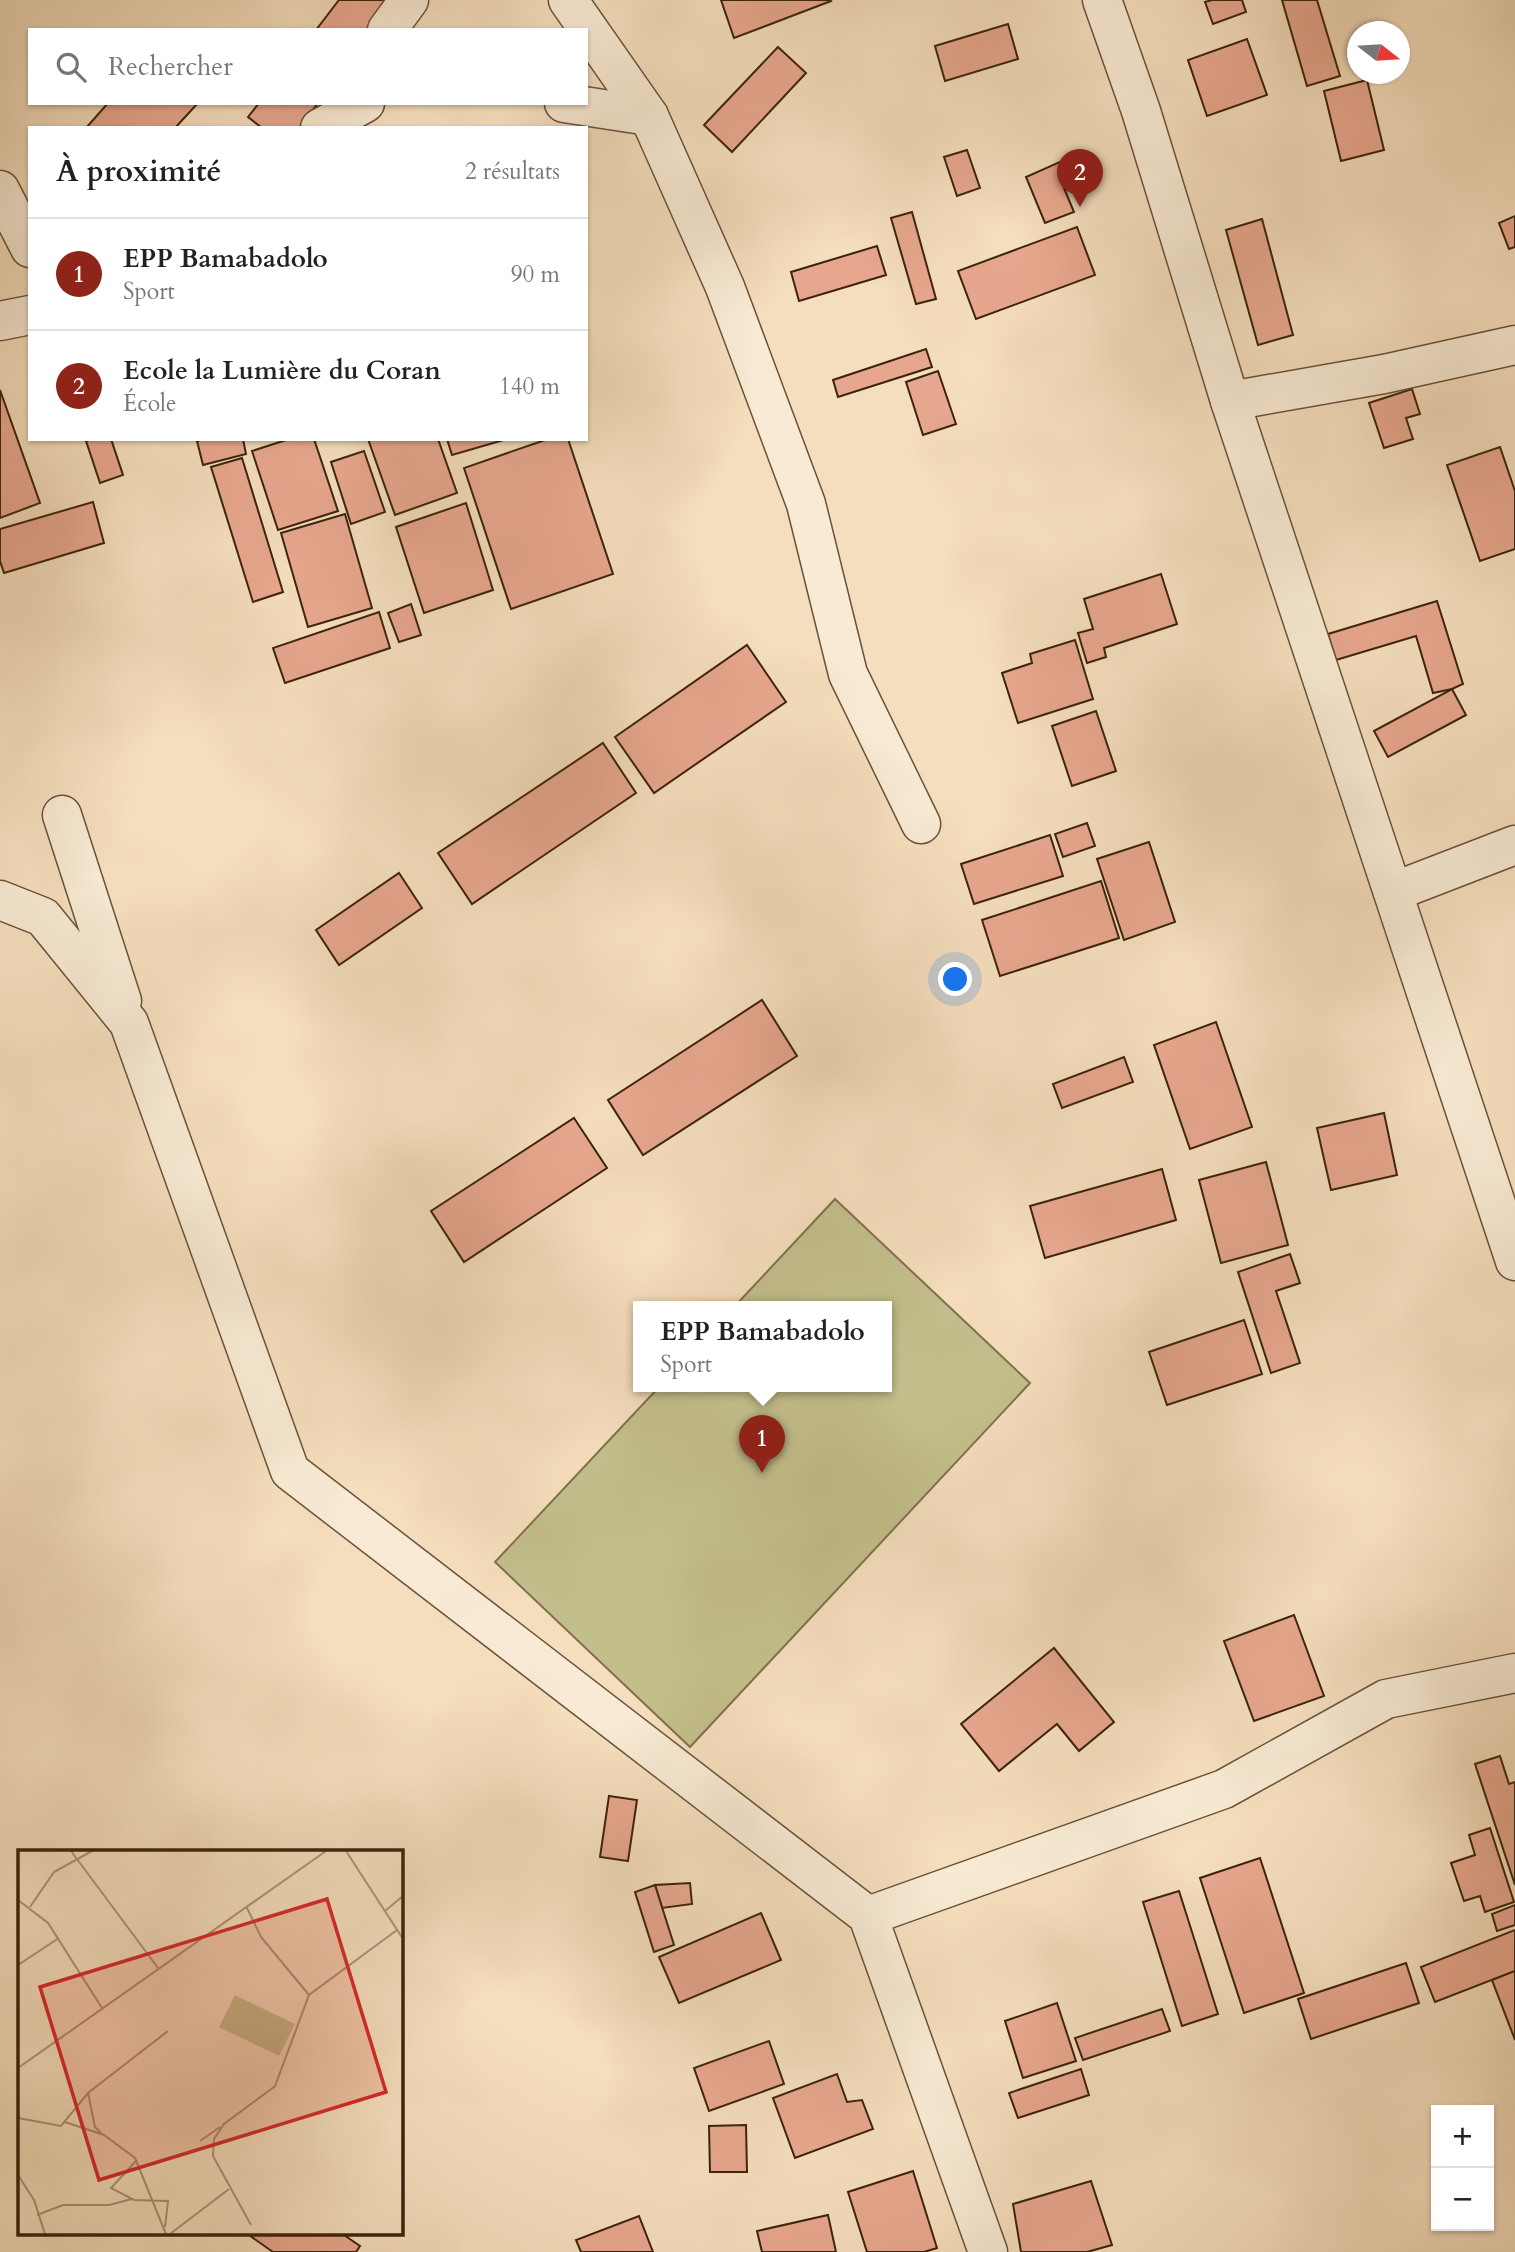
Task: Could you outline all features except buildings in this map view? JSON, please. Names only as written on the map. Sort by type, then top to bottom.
[{"type":"street","points":[[388,28],[409,0]]},
{"type":"street","points":[[568,0],[588,28]]},
{"type":"street","points":[[1102,0],[1141,111],[1230,401],[1515,1261]]},
{"type":"street","points":[[588,29],[649,116],[725,287],[806,504],[848,674],[921,824]]},
{"type":"street","points":[[319,126],[332,105]]},
{"type":"street","points":[[322,126],[361,105]]},
{"type":"street","points":[[577,105],[649,116]]},
{"type":"street","points":[[0,190],[28,244]]},
{"type":"street","points":[[0,321],[28,315]]},
{"type":"street","points":[[1230,401],[1384,374],[1515,345]]},
{"type":"street","points":[[62,815],[129,1023],[290,1471],[868,1916],[988,2252]]},
{"type":"street","points":[[1393,892],[1515,845]]},
{"type":"street","points":[[0,900],[43,918],[129,1023]]},
{"type":"street","points":[[868,1916],[1224,1789],[1386,1699],[1515,1673]]},
{"type":"shaded area","points":[[835,1199],[1030,1383],[690,1747],[495,1562],[654,1392],[892,1392],[892,1301],[740,1301]]},
{"type":"place","name":"Ecole la Lumière du Coran","points":[[1080,207]]},
{"type":"place","name":"EPP Bamabadolo","points":[[762,1473]]}]
